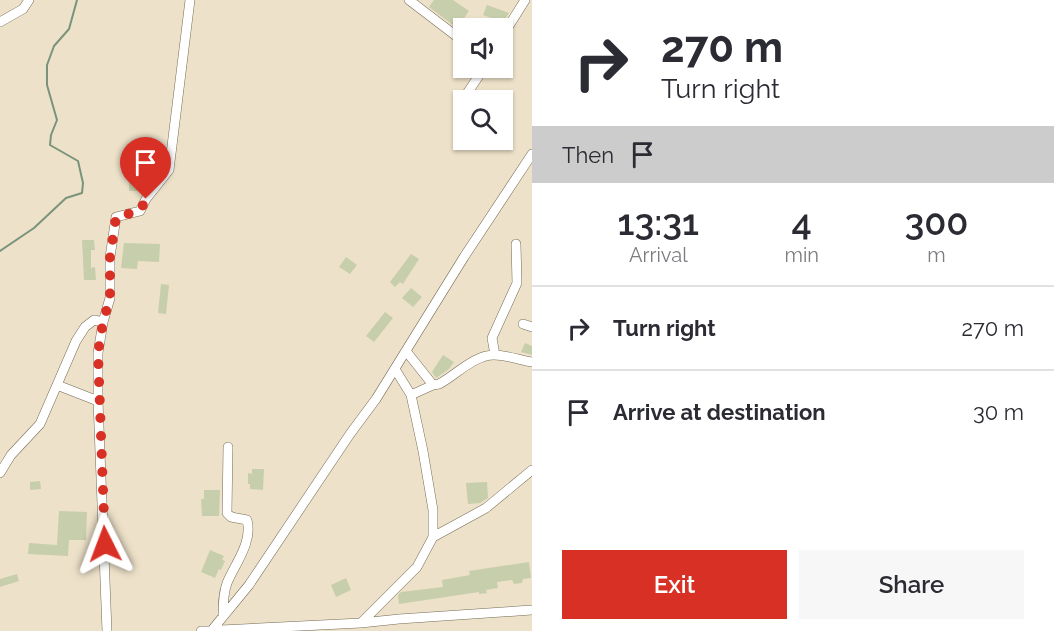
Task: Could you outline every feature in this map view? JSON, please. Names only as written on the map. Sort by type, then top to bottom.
[{"type":"street","points":[[0,22],[23,9],[29,0]]},
{"type":"street","points":[[108,631],[98,353],[110,298],[110,257],[116,217],[140,211],[146,199],[169,170],[190,0]]},
{"type":"street","points":[[409,0],[453,34]]},
{"type":"street","points":[[512,0],[523,3],[513,19]]},
{"type":"street","points":[[212,630],[249,585],[281,539],[395,369],[464,257],[532,154]]},
{"type":"street","points":[[495,355],[492,338],[518,283],[516,244]]},
{"type":"street","points":[[0,473],[11,454],[40,424],[68,357],[85,327],[94,320],[103,322]]},
{"type":"street","points":[[406,351],[434,385]]},
{"type":"street","points":[[411,395],[451,378],[476,360],[495,355],[532,362]]},
{"type":"street","points":[[361,623],[417,567],[433,537],[431,500],[411,395],[395,369]]},
{"type":"street","points":[[57,385],[98,401]]},
{"type":"street","points":[[223,616],[226,588],[246,542],[248,526],[247,520],[231,518],[227,513],[228,447]]},
{"type":"street","points":[[433,537],[486,508],[532,470]]},
{"type":"street","points":[[201,631],[336,628],[399,619],[532,610]]},
{"type":"building","points":[[434,0],[453,0],[469,11],[464,18],[453,18],[453,25],[429,7]]},
{"type":"building","points":[[487,5],[509,13],[506,18],[492,18],[483,15]]},
{"type":"building","points":[[129,182],[142,182],[142,191],[129,191]]},
{"type":"building","points":[[82,240],[94,240],[95,250],[91,250],[91,268],[95,267],[96,280],[84,280]]},
{"type":"building","points":[[124,243],[160,244],[159,262],[138,261],[137,269],[121,268]]},
{"type":"building","points":[[411,254],[419,259],[403,284],[400,282],[395,287],[390,282]]},
{"type":"building","points":[[346,257],[357,265],[350,274],[339,267]]},
{"type":"building","points":[[161,284],[169,285],[166,314],[158,313]]},
{"type":"building","points":[[411,288],[422,297],[413,307],[402,298]]},
{"type":"building","points":[[385,312],[393,318],[374,342],[366,336]]},
{"type":"building","points":[[525,343],[532,346],[532,355],[521,352]]},
{"type":"building","points":[[443,355],[454,362],[449,369],[436,378],[432,372]]},
{"type":"building","points":[[252,469],[264,469],[263,490],[250,489],[248,473],[252,474]]},
{"type":"building","points":[[40,481],[41,489],[30,490],[30,482]]},
{"type":"building","points":[[487,482],[488,498],[480,503],[468,504],[466,483]]},
{"type":"building","points":[[204,490],[220,490],[219,516],[202,516],[201,499],[204,499]]},
{"type":"building","points":[[59,511],[87,512],[86,540],[69,540],[68,556],[28,554],[29,543],[57,545]]},
{"type":"building","points":[[210,550],[224,556],[222,560],[225,561],[215,578],[201,572]]},
{"type":"building","points":[[529,562],[531,578],[523,579],[522,583],[514,584],[512,580],[497,582],[498,588],[486,590],[487,593],[479,594],[479,592],[399,604],[398,595],[401,592],[443,587],[442,580],[470,575],[469,571]]},
{"type":"building","points":[[17,574],[19,581],[0,587],[0,579]]},
{"type":"building","points":[[346,578],[351,590],[336,597],[331,585]]},
{"type":"waterway","points":[[0,251],[34,228],[66,198],[82,193],[83,183],[78,161],[50,145],[57,120],[47,85],[47,65],[54,46],[69,29],[77,0]]},
{"type":"route","points":[[105,544],[98,353],[110,298],[110,257],[116,217],[140,211],[146,199]]}]
